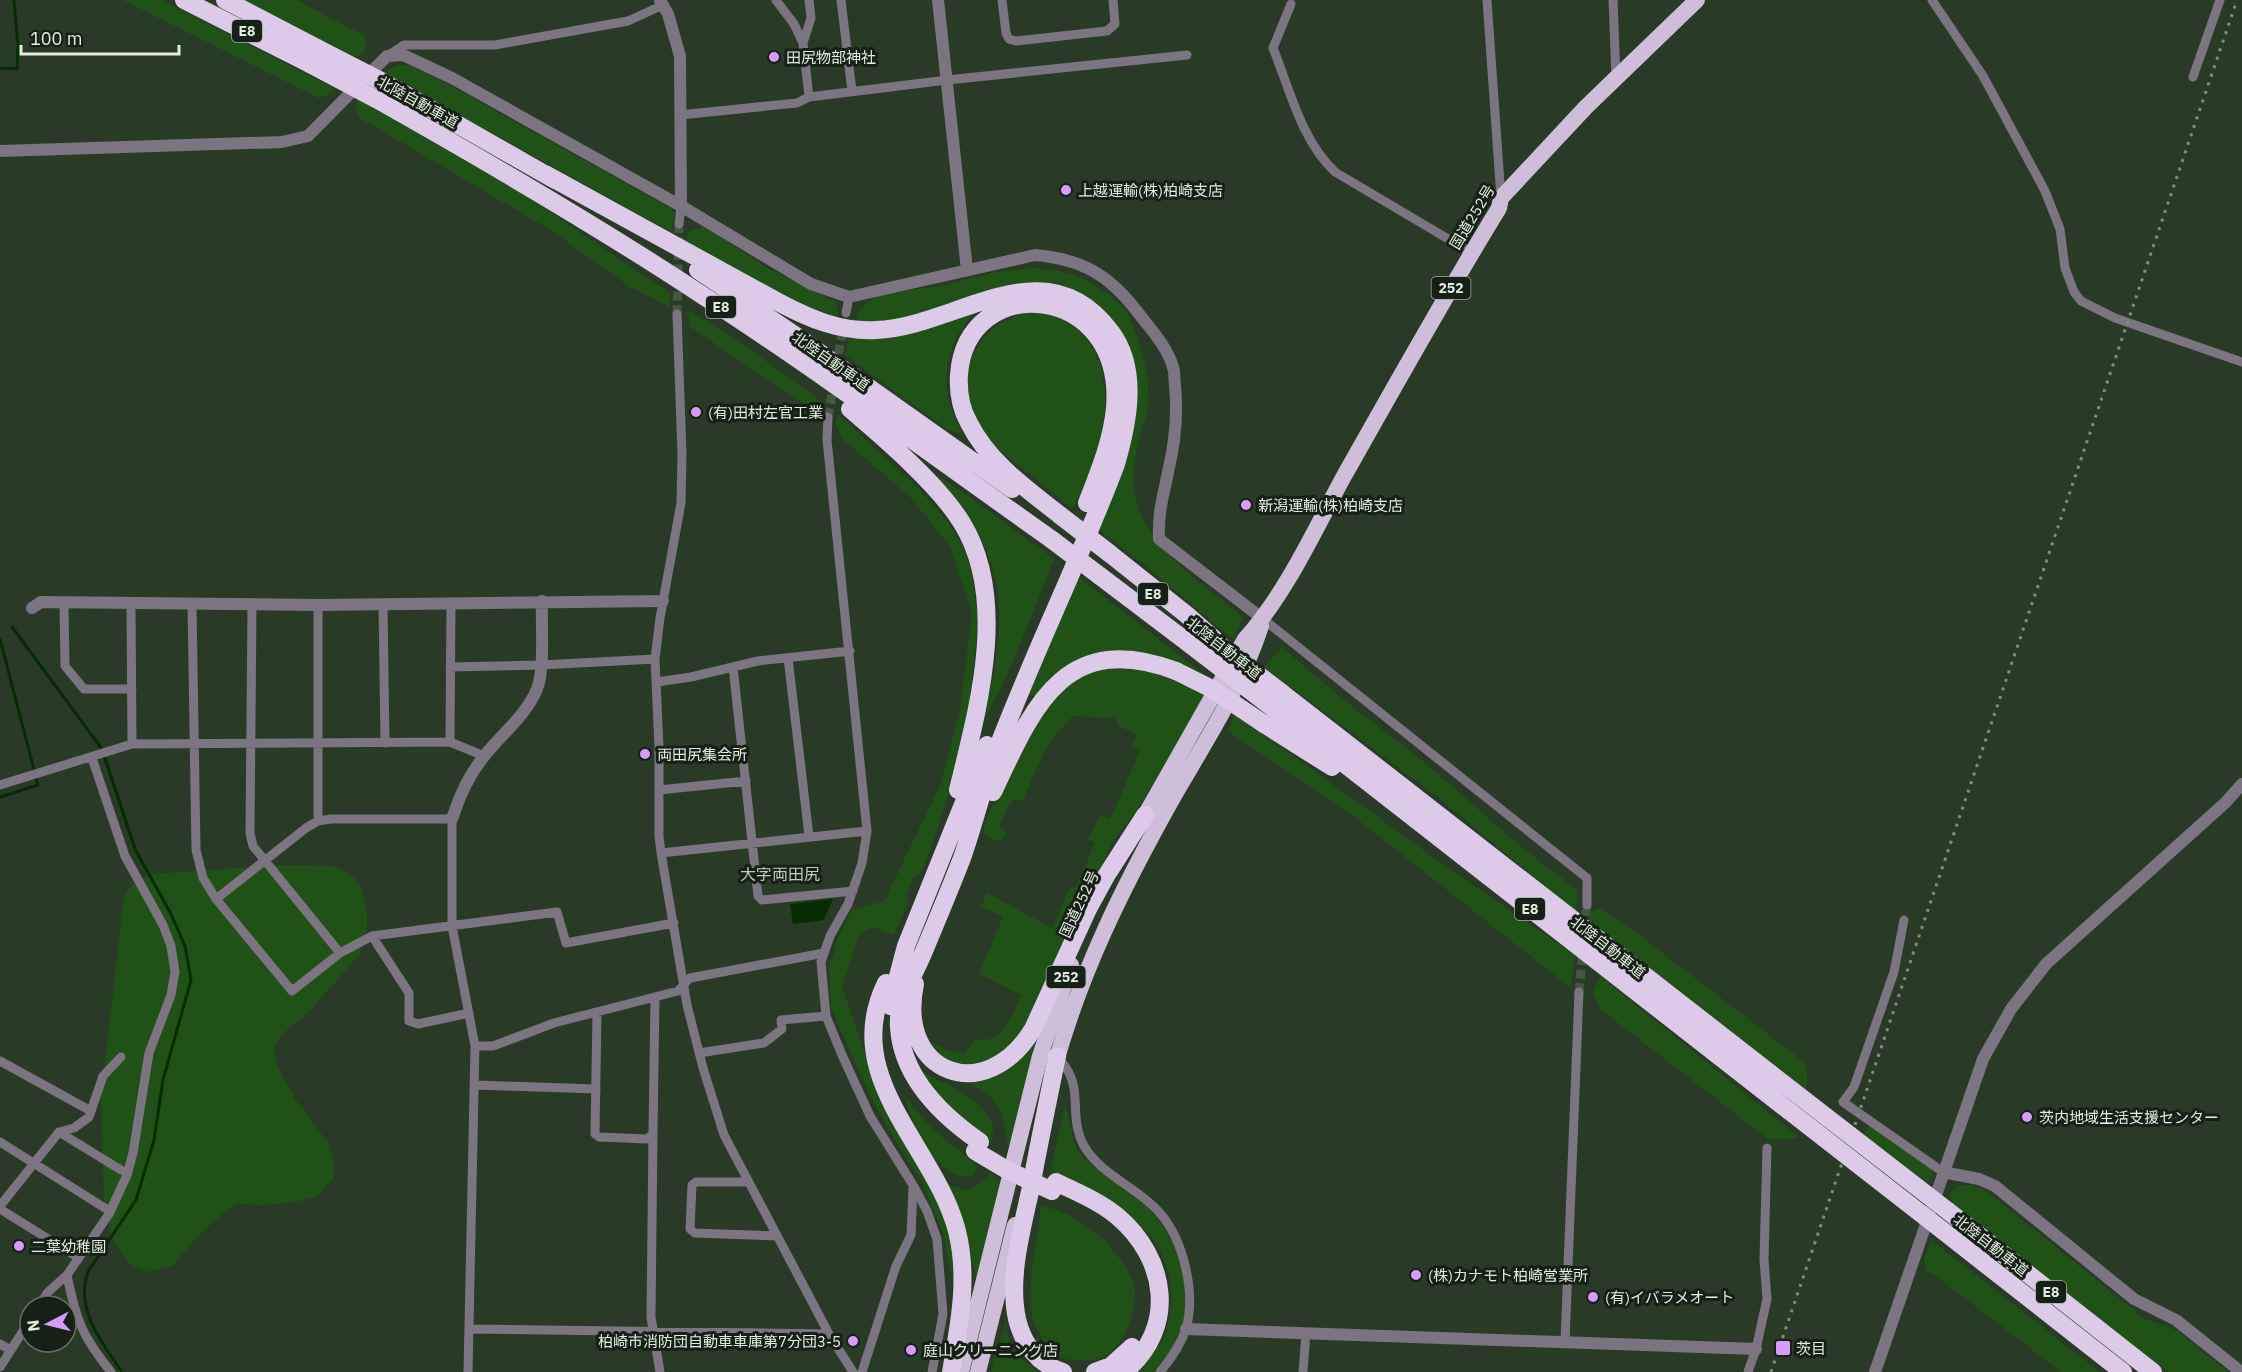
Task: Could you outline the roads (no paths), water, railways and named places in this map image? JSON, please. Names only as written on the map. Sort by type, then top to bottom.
[{"type":"highway","name":"北陸自動車道","points":[[184,0],[314,56]]},
{"type":"highway","name":"北陸自動車道","points":[[225,0],[314,56],[544,174],[710,278],[800,338],[1060,519],[1105,562],[1198,634],[1273,708],[2123,1372]]},
{"type":"highway","name":"国道252号","points":[[961,1372],[1030,1098],[1056,1007],[1093,914],[1145,815],[1245,639],[1263,619],[1303,554],[1395,385],[1499,208],[1502,198],[1570,123],[1696,0]]},
{"type":"highway","name":"北陸自動車道","points":[[380,91],[624,245],[793,356],[1051,539],[1105,562]]},
{"type":"highway","points":[[544,174],[800,314],[840,327],[858,330],[894,328],[928,320],[990,297],[1025,291],[1041,291],[1070,297],[1083,304],[1096,313],[1114,335],[1121,348],[1128,380],[1127,412],[1121,446],[1107,487],[993,762],[962,857]]},
{"type":"highway","points":[[624,245],[655,270],[790,361],[877,432],[932,486],[961,521],[970,538],[978,555],[986,588],[985,647],[968,748],[944,850]]},
{"type":"highway","points":[[951,1372],[962,1297],[962,1262],[956,1230],[938,1185],[886,1092],[875,1051],[874,1024],[879,997],[906,946],[1095,483],[1104,459],[1113,421],[1115,389],[1113,373],[1104,347],[1096,333],[1087,323],[1064,309],[1043,304],[1022,304],[997,312],[977,329],[969,340],[959,364],[959,394],[968,421],[991,456],[1060,519]]},
{"type":"highway","name":"国道252号","points":[[978,1372],[1057,1056],[1074,1004],[1104,928],[1140,856],[1222,712],[1254,646],[1263,619]]},
{"type":"highway","name":"北陸自動車道","points":[[1198,634],[1226,650],[1273,708],[1793,1091],[2153,1372]]},
{"type":"highway","points":[[1124,1372],[1142,1354],[1155,1329],[1160,1300],[1157,1273],[1146,1248],[1127,1225],[1099,1203],[1007,1170],[978,1147],[927,1095],[909,1067],[900,1038],[899,1011],[906,988],[923,953],[962,857],[1029,719],[1053,687],[1076,670],[1089,664],[1110,660],[1144,661],[1176,671],[1212,689],[1273,708]]},
{"type":"highway","points":[[923,953],[912,1002],[916,1031],[926,1054],[944,1067],[967,1073],[979,1073],[1003,1063],[1025,1043],[1034,1029],[1088,909],[1145,815]]},
{"type":"highway","points":[[906,946],[890,1006],[890,1032],[896,1060],[907,1082],[923,1105],[948,1130],[978,1147]]},
{"type":"highway","points":[[1057,1056],[1018,1256],[1015,1303],[1020,1327],[1029,1348],[1049,1366],[1063,1372]]},
{"type":"highway","points":[[1054,1186],[1094,1212],[1117,1231],[1136,1254],[1148,1283],[1148,1312],[1139,1338],[1121,1359],[1095,1372]]},
{"type":"street","points":[[776,0],[794,24],[803,43],[806,87],[809,97]]},
{"type":"street","points":[[803,43],[811,18],[809,0]]},
{"type":"street","points":[[841,0],[852,92]]},
{"type":"street","points":[[938,0],[967,270]]},
{"type":"street","points":[[1002,0],[1006,33],[1009,39],[1016,41],[1107,31],[1116,24],[1113,0]]},
{"type":"street","points":[[1487,0],[1502,198]]},
{"type":"street","points":[[1613,0],[1616,78]]},
{"type":"street","points":[[1932,0],[1983,76],[2045,191],[2060,229],[2065,268],[2074,292],[2081,301],[2115,318],[2242,362]]},
{"type":"street","points":[[2193,77],[2220,0]]},
{"type":"street","points":[[0,151],[282,142],[308,136],[387,56],[404,45],[495,45],[628,21],[661,2],[676,36],[680,56],[681,206],[679,224]]},
{"type":"street","points":[[1291,4],[1273,48],[1305,130],[1321,158],[1335,172],[1472,253]]},
{"type":"street","points":[[387,56],[403,55],[452,78],[681,206],[811,284],[849,297],[1035,255],[1060,258],[1092,269],[1107,279],[1127,299],[1162,345],[1173,367],[1177,404],[1176,428],[1158,514],[1159,539],[1263,619],[1587,878],[1587,905]]},
{"type":"street","points":[[680,115],[797,102],[809,97],[947,80],[1187,55]]},
{"type":"street","points":[[846,313],[849,297]]},
{"type":"street","points":[[676,314],[682,454],[681,503],[655,659],[659,836],[684,986],[699,1053],[724,1135],[829,1334],[852,1372]]},
{"type":"street","points":[[828,417],[827,440],[867,831],[862,863],[853,891],[830,936],[821,962],[826,1016],[870,1116],[913,1185],[927,1211],[937,1239],[943,1314],[932,1372]]},
{"type":"street","points":[[468,1372],[474,1046],[452,926],[452,819],[463,786],[484,756],[527,706],[538,687],[541,665],[542,601]]},
{"type":"street","points":[[32,608],[41,602],[318,605],[663,601]]},
{"type":"street","points":[[450,742],[451,603]]},
{"type":"street","points":[[64,604],[65,666],[84,689],[132,690]]},
{"type":"street","points":[[132,604],[132,744]]},
{"type":"street","points":[[383,604],[385,742]]},
{"type":"street","points":[[192,605],[196,850],[203,878],[216,899],[292,991],[340,953],[372,936],[557,912],[566,943],[674,923]]},
{"type":"street","points":[[252,605],[253,744],[250,833],[253,846],[340,953]]},
{"type":"street","points":[[318,605],[318,821]]},
{"type":"street","points":[[657,682],[690,677],[758,661],[850,651]]},
{"type":"street","points":[[788,658],[809,836]]},
{"type":"street","points":[[450,667],[655,659]]},
{"type":"street","points":[[733,667],[758,896],[762,900],[853,891]]},
{"type":"street","points":[[0,785],[93,758],[132,744],[450,742],[484,756]]},
{"type":"street","points":[[47,1294],[67,1275],[109,1214],[127,1175],[133,1153],[149,1053],[171,994],[175,972],[171,946],[163,925],[125,856],[93,758]]},
{"type":"street","points":[[658,790],[746,781]]},
{"type":"street","points":[[1875,1372],[1983,1059],[2011,1010],[2046,964],[2225,803],[2242,784]]},
{"type":"street","points":[[216,899],[318,821],[331,819],[452,819]]},
{"type":"street","points":[[662,853],[867,831]]},
{"type":"street","points":[[1904,920],[1894,972],[1854,1087],[1843,1102],[1943,1172],[1979,1179],[1995,1186],[2134,1299],[2176,1320],[2241,1372]]},
{"type":"street","points":[[372,936],[409,993],[409,1021],[418,1024],[469,1013]]},
{"type":"street","points":[[474,1046],[493,1046],[554,1023],[678,991],[690,978],[824,953]]},
{"type":"street","points":[[1565,1341],[1579,992]]},
{"type":"street","points":[[656,997],[651,1317],[660,1372]]},
{"type":"street","points":[[597,1012],[596,1134],[599,1137],[646,1139],[653,1132]]},
{"type":"street","points":[[699,1053],[764,1043],[783,1029],[781,1020],[826,1016]]},
{"type":"street","points":[[1057,1056],[1070,1074],[1078,1132],[1091,1156],[1160,1213],[1174,1234],[1183,1257],[1188,1279],[1189,1306],[1186,1329],[1160,1372]]},
{"type":"street","points":[[79,1258],[0,1208],[59,1132],[74,1128],[89,1117],[103,1076],[121,1057]]},
{"type":"street","points":[[0,1061],[91,1111]]},
{"type":"street","points":[[475,1085],[596,1089]]},
{"type":"street","points":[[59,1132],[121,1170]]},
{"type":"street","points":[[0,1142],[108,1210],[109,1214]]},
{"type":"street","points":[[1748,1372],[1756,1349],[1767,1299],[1764,1259],[1767,1148]]},
{"type":"street","points":[[747,1182],[696,1182],[692,1185],[690,1229],[695,1233],[777,1236]]},
{"type":"street","points":[[862,1372],[896,1266],[911,1235],[913,1185]]},
{"type":"street","points":[[67,1275],[81,1330],[111,1372]]},
{"type":"street","points":[[469,1329],[829,1334]]},
{"type":"street","points":[[1186,1329],[1756,1349]]},
{"type":"street","points":[[1304,1372],[1306,1333]]},
{"type":"street","points":[[0,1367],[18,1339]]},
{"type":"street","points":[[0,1344],[11,1350]]},
{"type":"waterway","points":[[0,68],[17,69],[18,47],[14,0]]},
{"type":"waterway","points":[[12,627],[102,749],[135,849],[171,914],[185,946],[191,980],[163,1080],[154,1140],[136,1200],[89,1270],[85,1284],[87,1311],[92,1324],[122,1372]]},
{"type":"waterway","points":[[0,639],[38,785],[0,797]]},
{"type":"tunnel","points":[[677,314],[679,224]]},
{"type":"tunnel","points":[[836,367],[844,324]]},
{"type":"tunnel","points":[[828,417],[834,383]]},
{"type":"tunnel","points":[[1584,929],[1587,905]]},
{"type":"tunnel","points":[[1579,992],[1583,949]]},
{"type":"railway","points":[[1771,1372],[2237,0]]},
{"type":"place","name":"田尻物部神社","points":[[774,57]]},
{"type":"place","name":"上越運輸(株)柏崎支店","points":[[1066,190]]},
{"type":"place","name":"(有)田村左官工業","points":[[696,412]]},
{"type":"place","name":"新潟運輸(株)柏崎支店","points":[[1246,505]]},
{"type":"place","name":"両田尻集会所","points":[[645,754]]},
{"type":"place","name":"茨内地域生活支援センター","points":[[2027,1117]]},
{"type":"place","name":"二葉幼稚園","points":[[19,1246]]},
{"type":"place","name":"(株)カナモト柏崎営業所","points":[[1416,1275]]},
{"type":"place","name":"(有)イバラメオート","points":[[1593,1297]]},
{"type":"place","name":"柏崎市消防団自動車車庫第7分団3-5","points":[[853,1341]]},
{"type":"place","name":"茨目","points":[[1783,1348]]},
{"type":"place","name":"庭山クリーニング店","points":[[911,1350]]},
{"type":"district","name":"大字両田尻","points":[[780,874]]}]
